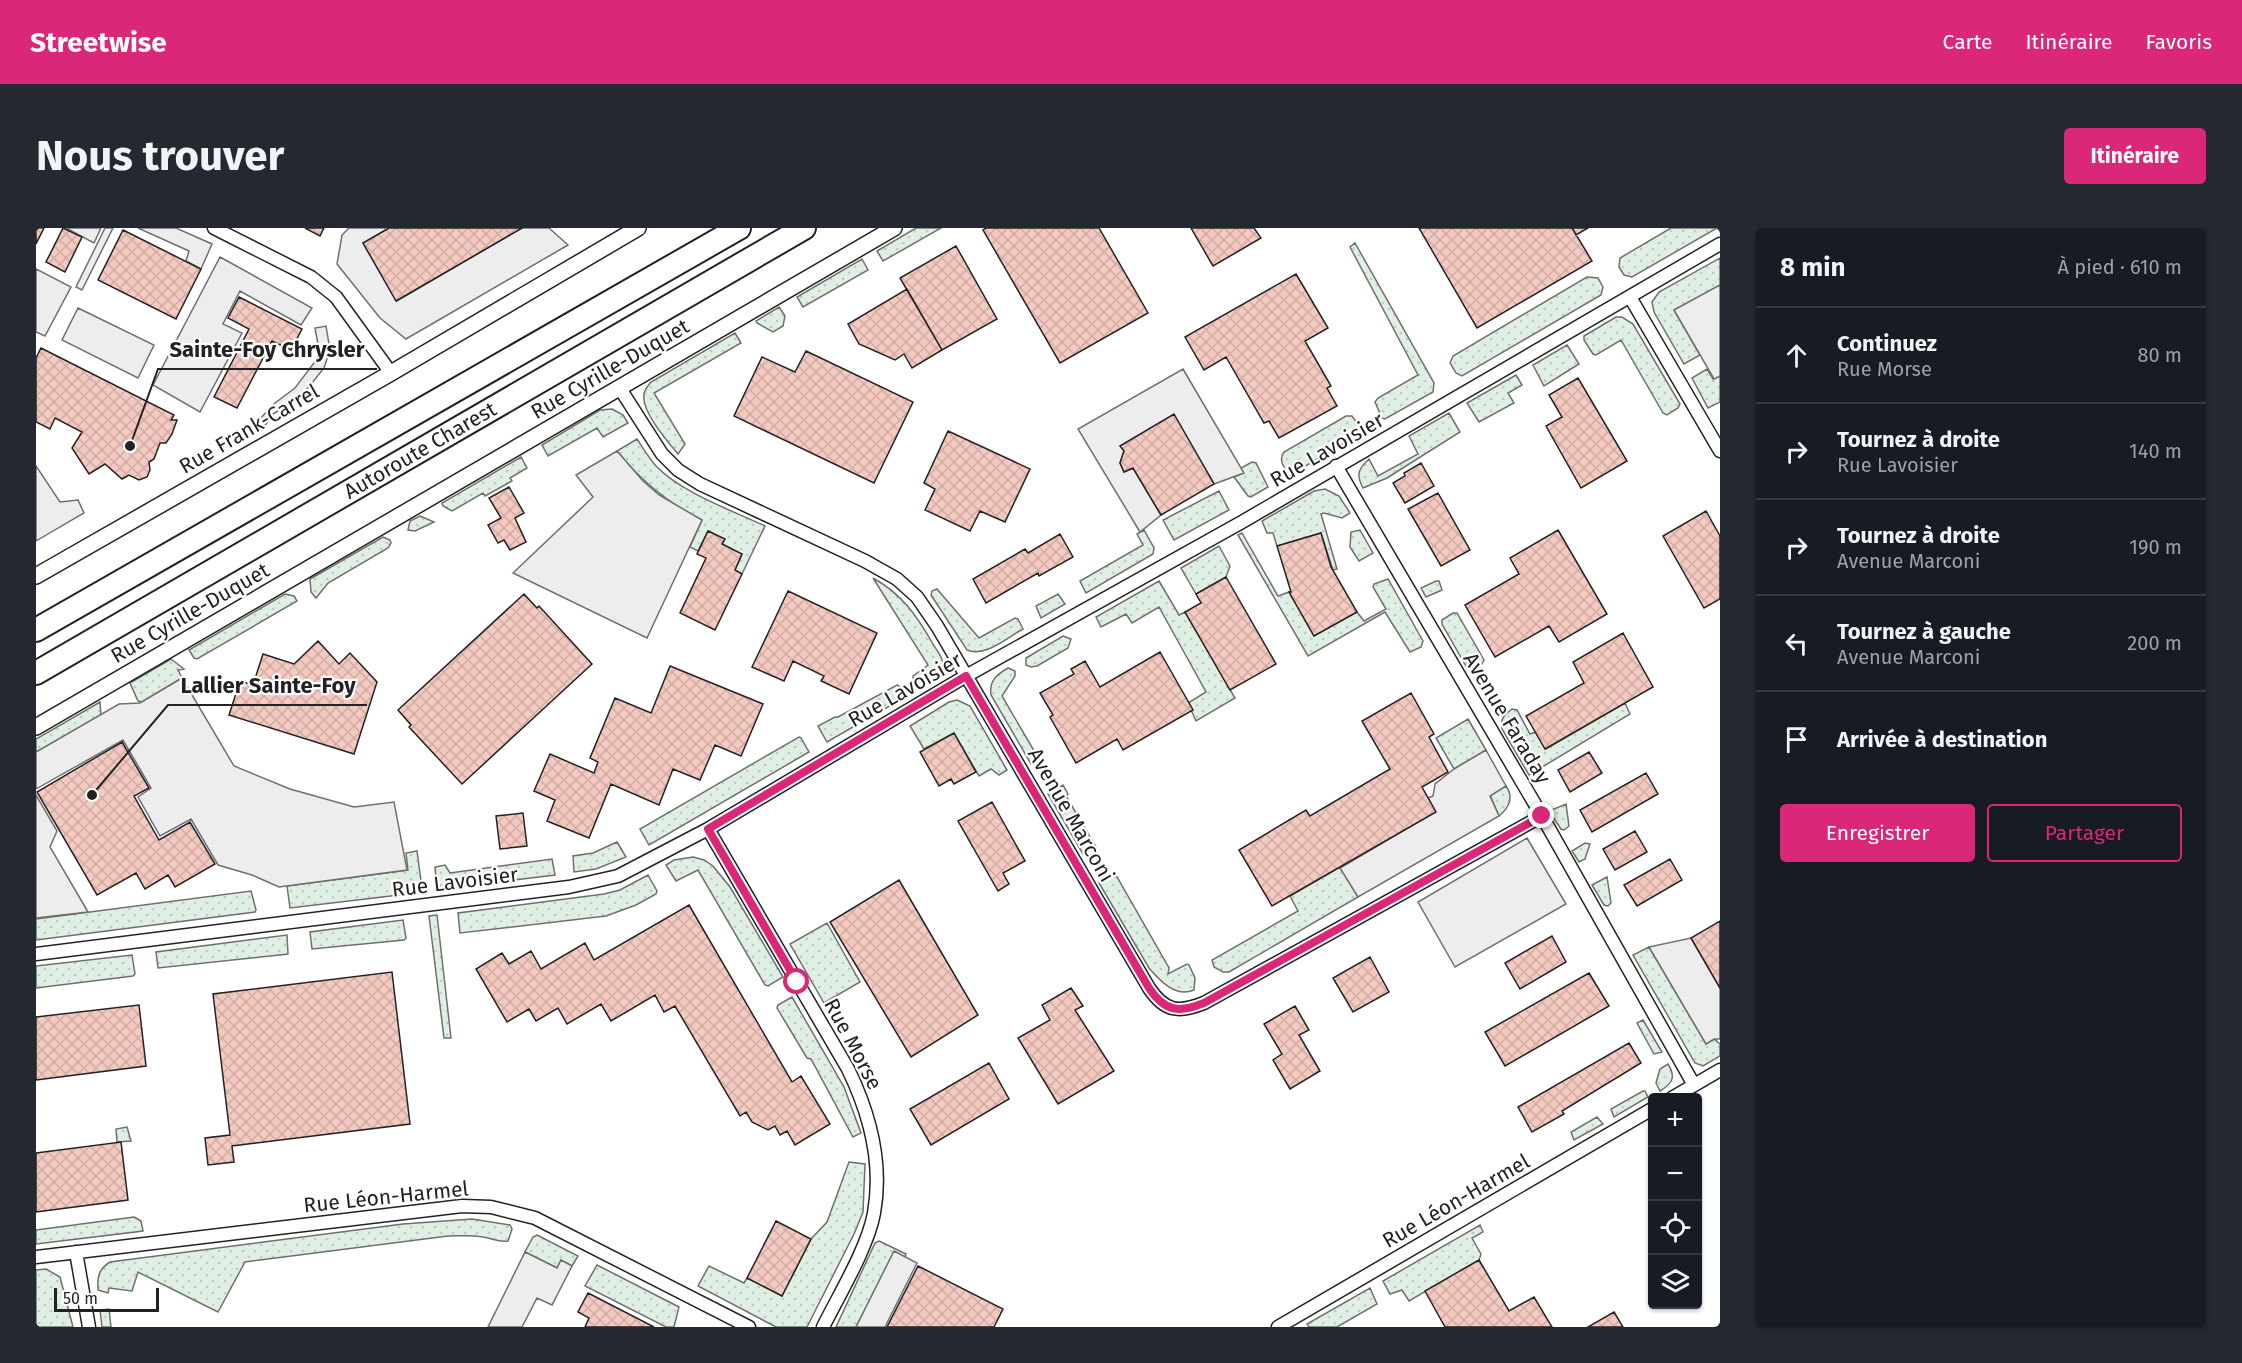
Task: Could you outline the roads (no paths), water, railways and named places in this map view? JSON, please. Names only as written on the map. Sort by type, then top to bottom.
[{"type":"highway","points":[[587,316],[713,228]]},
{"type":"highway","name":"Autoroute Charest","points":[[36,630],[739,228]]},
{"type":"highway","name":"Autoroute Charest","points":[[36,673],[804,228]]},
{"type":"street","points":[[214,228],[311,277],[336,297],[391,373]]},
{"type":"street","name":"Rue Frank-Carrel","points":[[36,576],[391,373],[638,228]]},
{"type":"street","name":"Rue Cyrille-Duquet","points":[[36,727],[894,228]]},
{"type":"street","name":"Rue Lavoisier","points":[[36,954],[588,884],[618,876],[708,829],[966,676],[1242,522],[1720,244]]},
{"type":"street","points":[[1629,297],[1720,451]]},
{"type":"street","name":"Avenue Marconi","points":[[619,387],[662,454],[678,470],[700,484],[865,561],[897,579],[917,597],[937,626],[1149,988],[1157,999],[1176,1010],[1187,1010],[1204,1003],[1542,816]]},
{"type":"street","name":"Avenue Faraday","points":[[1336,466],[1542,816],[1694,1085]]},
{"type":"street","name":"Rue Morse","points":[[708,829],[848,1069],[863,1099],[872,1136],[877,1169],[874,1214],[860,1252],[823,1327]]},
{"type":"street","points":[[1680,1093],[1720,1070]]},
{"type":"street","name":"Rue Léon-Harmel","points":[[1278,1327],[1648,1112]]},
{"type":"street","name":"Rue Léon-Harmel","points":[[36,1257],[462,1206],[490,1207],[535,1218],[749,1327]]},
{"type":"street","points":[[76,1252],[89,1327]]},
{"type":"place","name":"Sainte-Foy Chrysler","points":[[130,446]]},
{"type":"place","name":"Lallier Sainte-Foy","points":[[92,795]]}]
